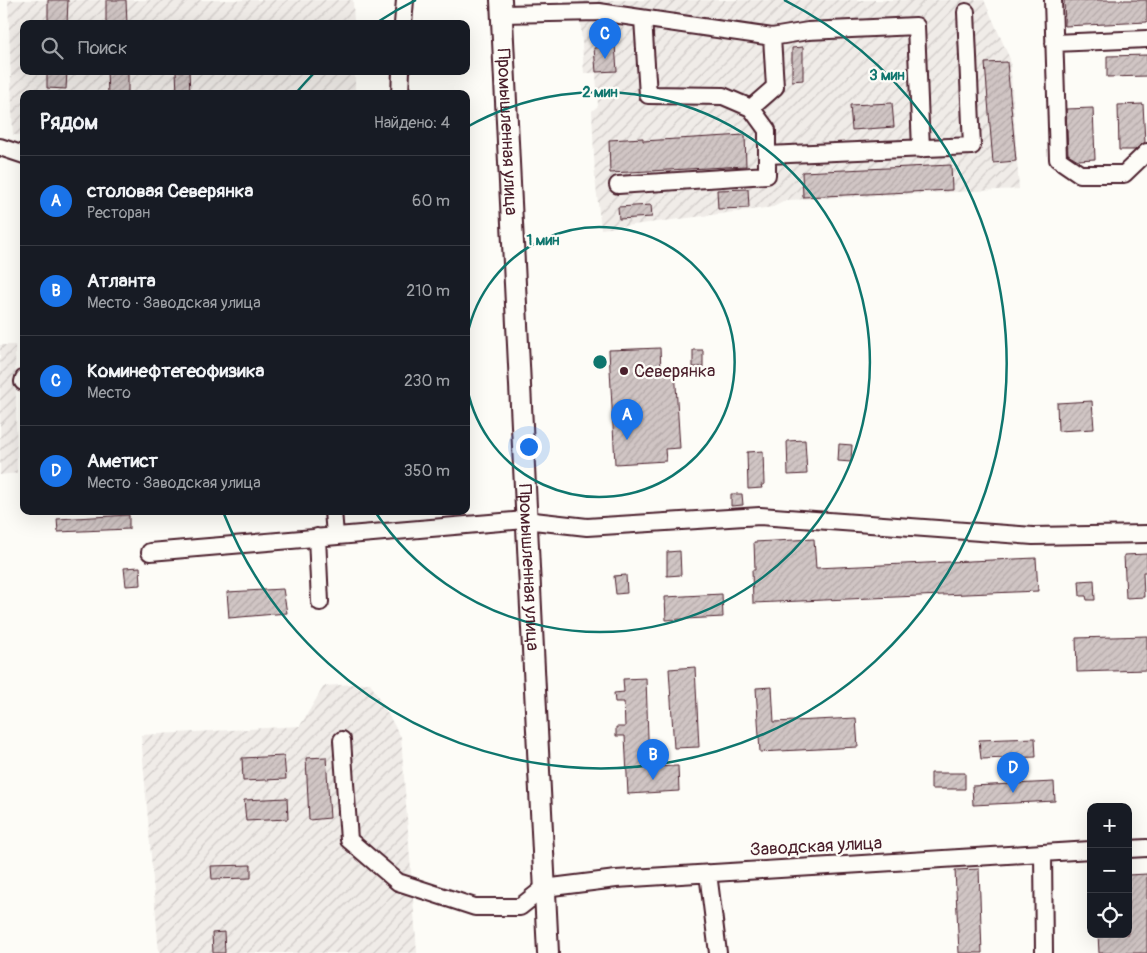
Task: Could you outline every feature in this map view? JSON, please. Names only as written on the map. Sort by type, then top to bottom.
[{"type":"main road","name":"Промышленная улица","points":[[501,7],[548,953]]},
{"type":"street","points":[[403,20],[405,0]]},
{"type":"street","points":[[1053,0],[1058,159],[1080,174],[1124,174],[1147,152]]},
{"type":"street","points":[[501,7],[599,12],[772,37],[808,31],[916,26],[921,149]]},
{"type":"street","points":[[767,155],[972,146],[966,12]]},
{"type":"street","points":[[618,185],[767,175],[767,130],[751,108],[723,96],[648,95],[643,19]]},
{"type":"street","points":[[751,108],[775,87],[772,37]]},
{"type":"street","points":[[1054,43],[1147,39]]},
{"type":"street","points":[[400,90],[401,75]]},
{"type":"street","points":[[0,148],[20,154]]},
{"type":"street","points":[[333,515],[335,535]]},
{"type":"street","points":[[150,552],[525,520],[587,528],[760,516],[1033,536],[1147,534]]},
{"type":"street","points":[[317,537],[320,602]]},
{"type":"street","points":[[342,740],[349,840],[398,882],[475,907],[520,907],[544,888]]},
{"type":"street","points":[[1132,849],[1147,848]]},
{"type":"street","name":"Заводская улица","points":[[544,888],[616,879],[1087,850]]},
{"type":"street","points":[[1043,852],[1044,953]]},
{"type":"street","points":[[708,873],[718,953]]},
{"type":"shaded area","points":[[8,0],[353,0],[354,20],[20,20],[20,75],[355,75],[355,90],[20,90],[20,135],[13,135]]},
{"type":"shaded area","points":[[579,0],[984,0],[1010,59],[1019,189],[787,200],[773,207],[601,229],[595,178],[592,111],[598,106],[596,73],[584,73]]},
{"type":"shaded area","points":[[0,345],[15,345],[17,473],[0,475]]},
{"type":"shaded area","points":[[370,683],[401,737],[417,953],[159,953],[141,735],[300,726],[324,686]]},
{"type":"building","points":[[48,0],[68,0],[67,20],[48,20]]},
{"type":"building","points":[[106,0],[126,0],[127,20],[106,20]]},
{"type":"building","points":[[1064,0],[1147,0],[1147,22],[1065,26]]},
{"type":"building","points":[[615,45],[617,71],[596,72],[594,48]]},
{"type":"building","points":[[803,47],[803,80],[792,81],[792,48]]},
{"type":"building","points":[[1147,55],[1147,76],[1107,77],[1107,56]]},
{"type":"building","points":[[1007,62],[1016,161],[993,163],[985,63]]},
{"type":"building","points":[[47,75],[67,75],[66,89],[47,88]]},
{"type":"building","points":[[107,75],[128,75],[128,90],[108,90]]},
{"type":"building","points":[[176,75],[189,75],[190,90],[177,90]]},
{"type":"building","points":[[892,103],[894,127],[852,130],[850,105]]},
{"type":"building","points":[[1143,104],[1145,142],[1135,150],[1119,150],[1118,105]]},
{"type":"building","points":[[1093,108],[1095,159],[1078,160],[1068,154],[1066,109]]},
{"type":"building","points":[[745,135],[746,166],[610,173],[609,140],[643,138],[643,141]]},
{"type":"building","points":[[951,165],[952,190],[803,197],[802,172]]},
{"type":"building","points":[[748,189],[749,208],[718,209],[717,190]]},
{"type":"building","points":[[651,205],[652,217],[619,219],[618,207]]},
{"type":"building","points":[[660,348],[661,370],[675,369],[680,448],[665,449],[666,461],[615,464],[609,350]]},
{"type":"building","points":[[693,350],[703,350],[703,367],[693,367]]},
{"type":"building","points":[[1092,401],[1094,429],[1058,431],[1057,403]]},
{"type":"building","points":[[805,440],[807,474],[788,475],[787,441]]},
{"type":"building","points":[[839,444],[852,445],[851,462],[838,461]]},
{"type":"building","points":[[763,451],[764,485],[761,485],[762,488],[748,489],[747,452]]},
{"type":"building","points":[[731,494],[742,494],[743,505],[731,506]]},
{"type":"building","points":[[129,515],[129,529],[58,532],[57,519]]},
{"type":"building","points":[[814,539],[816,568],[1036,558],[1038,591],[753,603],[752,570],[755,570],[754,542]]},
{"type":"building","points":[[680,551],[681,575],[667,576],[667,552]]},
{"type":"building","points":[[1147,554],[1147,572],[1143,572],[1144,597],[1126,598],[1124,555]]},
{"type":"building","points":[[140,567],[141,585],[126,586],[124,568]]},
{"type":"building","points":[[626,575],[627,593],[616,594],[614,576]]},
{"type":"building","points":[[1094,580],[1095,600],[1087,600],[1086,596],[1080,596],[1079,581]]},
{"type":"building","points":[[283,589],[287,613],[229,618],[227,592]]},
{"type":"building","points":[[722,594],[723,617],[666,620],[665,597]]},
{"type":"building","points":[[1147,636],[1147,670],[1077,672],[1076,638]]},
{"type":"building","points":[[695,667],[699,747],[674,748],[669,669]]},
{"type":"building","points":[[646,678],[649,767],[678,766],[679,791],[628,794],[625,736],[616,736],[616,727],[625,727],[624,702],[615,702],[614,693],[624,692],[623,679]]},
{"type":"building","points":[[772,687],[774,722],[856,718],[858,747],[760,752],[756,688]]},
{"type":"building","points":[[1035,738],[1036,757],[981,759],[979,740]]},
{"type":"building","points":[[284,756],[286,779],[243,781],[242,758]]},
{"type":"building","points":[[326,757],[330,818],[309,820],[306,758]]},
{"type":"building","points":[[931,773],[965,773],[965,789],[931,789]]},
{"type":"building","points":[[1054,782],[1055,801],[973,805],[972,786]]},
{"type":"building","points":[[287,798],[288,819],[246,821],[244,800]]},
{"type":"building","points":[[251,865],[251,878],[212,879],[211,866]]},
{"type":"building","points":[[979,869],[982,953],[959,953],[955,870]]},
{"type":"building","points":[[1147,874],[1147,953],[1099,953],[1098,938],[1132,938],[1132,875]]},
{"type":"building","points":[[224,932],[225,953],[213,953],[212,933]]},
{"type":"place","name":"Коминефтегеофизика","points":[[605,59]]},
{"type":"place","name":"Северянка","points":[[624,371]]},
{"type":"place","name":"столовая Северянка","points":[[627,440]]},
{"type":"place","name":"Атланта","points":[[653,780]]},
{"type":"place","name":"Аметист","points":[[1013,793]]}]
